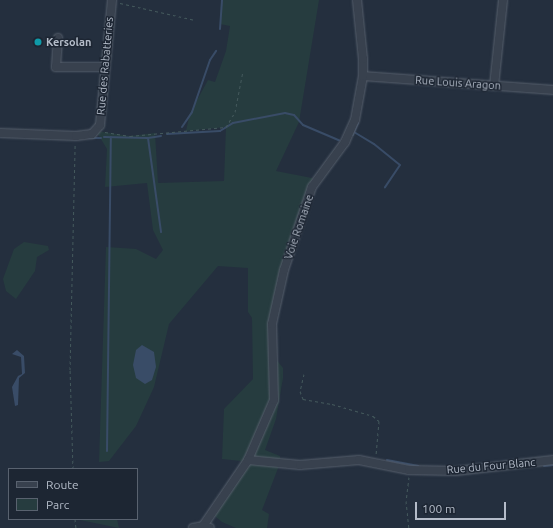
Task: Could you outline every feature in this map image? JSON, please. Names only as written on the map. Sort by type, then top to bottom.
[{"type":"street","name":"Rue des Rabatteries","points":[[96,130],[100,125],[112,0]]},
{"type":"street","name":"Voie Romaine","points":[[248,460],[274,400],[272,324],[284,270],[312,187],[345,142],[355,120],[363,76],[357,0]]},
{"type":"street","points":[[494,86],[503,0]]},
{"type":"street","points":[[58,38],[56,67],[105,67]]},
{"type":"street","name":"Rue Louis Aragon","points":[[363,76],[553,90]]},
{"type":"street","points":[[0,133],[76,136],[92,134],[96,130]]},
{"type":"street","points":[[193,528],[206,527],[248,460]]},
{"type":"street","name":"Rue du Four Blanc","points":[[248,460],[300,465],[353,460],[409,470],[456,471],[553,460]]},
{"type":"path","points":[[112,0],[196,20]]},
{"type":"path","points":[[96,130],[130,136],[226,127],[235,112],[243,71]]},
{"type":"path","points":[[73,468],[70,370],[76,136]]},
{"type":"path","points":[[304,374],[300,391],[303,399],[332,404],[379,421],[376,463]]},
{"type":"path","points":[[409,470],[406,501],[409,528]]},
{"type":"green space","points":[[221,0],[319,0],[299,122],[276,171],[317,179],[280,281],[272,354],[283,368],[283,378],[276,419],[265,450],[280,456],[280,463],[262,510],[269,514],[267,528],[236,528],[222,522],[210,512],[239,470],[241,461],[222,459],[224,409],[253,379],[252,318],[248,312],[248,268],[218,266],[169,324],[154,387],[136,426],[109,461],[99,462],[106,247],[136,249],[156,259],[163,250],[153,230],[147,183],[105,187],[107,149],[96,131],[130,136],[155,133],[158,183],[224,181],[226,127],[186,131],[190,113],[208,80],[215,82],[226,51],[230,26],[220,24]]},
{"type":"green space","points":[[24,242],[48,246],[49,250],[37,257],[35,271],[16,299],[6,291],[3,279],[14,249]]},
{"type":"green space","points":[[80,520],[117,520],[119,528]]},
{"type":"water","points":[[142,345],[154,352],[156,367],[152,380],[145,384],[136,378],[133,365],[136,350]]},
{"type":"water","points":[[17,350],[24,356],[25,373],[19,378],[18,405],[15,406],[12,387],[18,376],[22,374],[21,357],[12,354]]},
{"type":"waterway","points":[[220,29],[222,0]]},
{"type":"waterway","points":[[182,127],[192,112],[210,60],[216,51]]},
{"type":"waterway","points":[[167,134],[220,131],[233,123],[285,113],[294,115],[303,125],[339,140]]},
{"type":"waterway","points":[[354,132],[358,123]]},
{"type":"waterway","points":[[353,135],[354,132],[374,144],[400,165],[385,187]]},
{"type":"waterway","points":[[161,136],[148,138],[161,232]]},
{"type":"waterway","points":[[104,137],[148,138]]},
{"type":"waterway","points":[[107,451],[111,137]]},
{"type":"waterway","points":[[88,138],[101,138]]},
{"type":"waterway","points":[[387,460],[418,466]]},
{"type":"waterway","points":[[544,466],[553,465]]},
{"type":"place","name":"Kersolan","points":[[38,42]]}]
